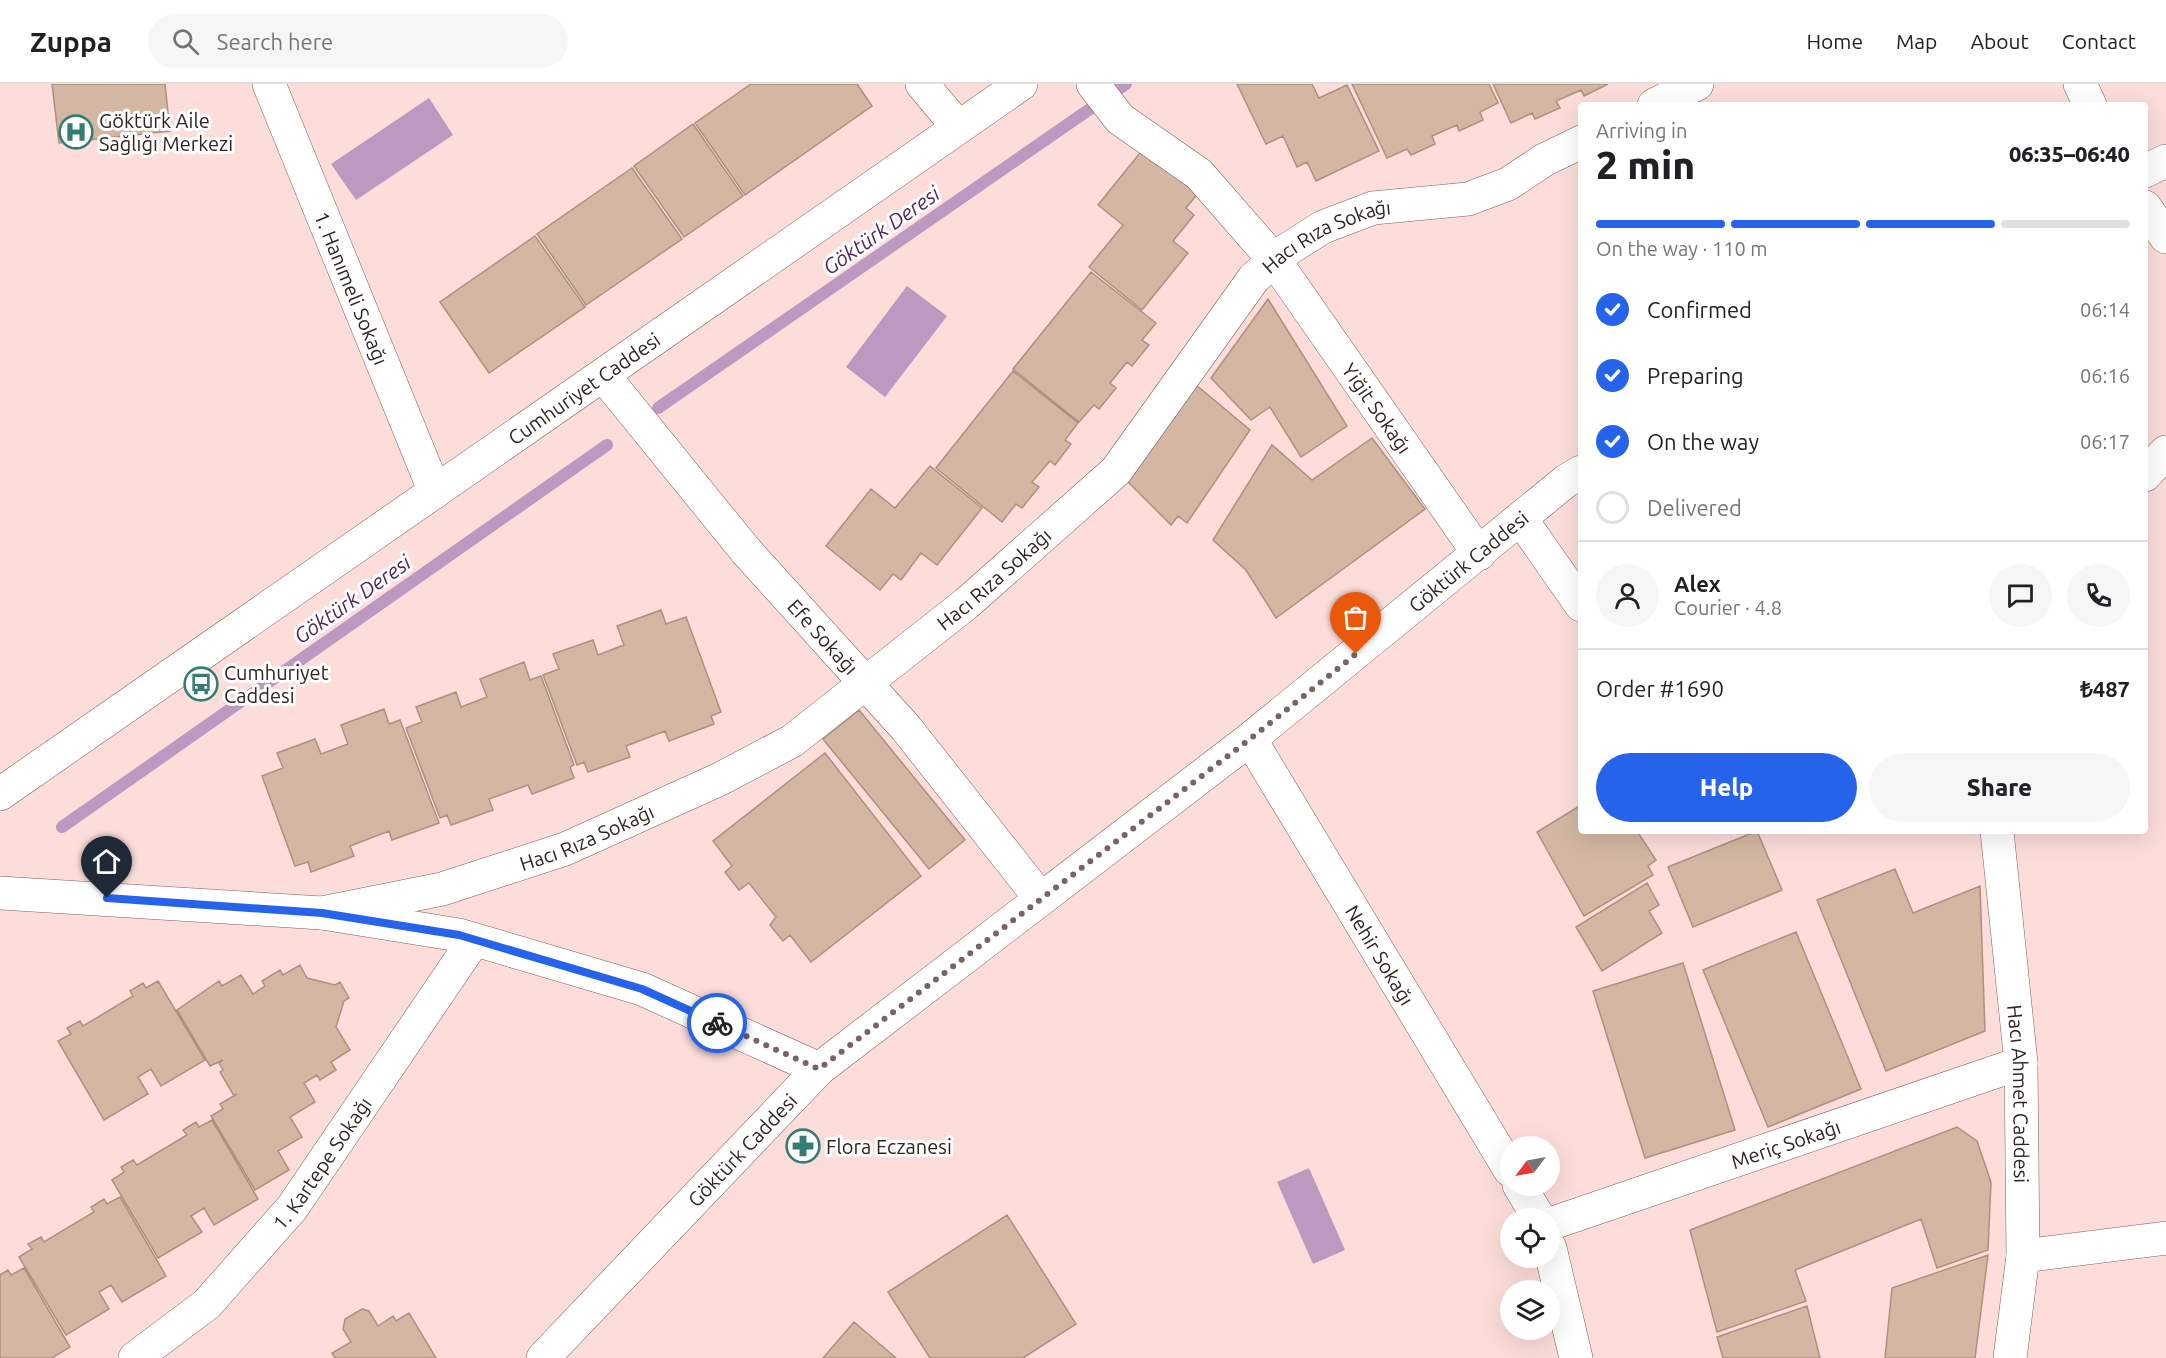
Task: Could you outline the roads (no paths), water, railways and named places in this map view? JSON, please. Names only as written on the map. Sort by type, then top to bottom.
[{"type":"street","name":"1. Hanımeli Sokağı","points":[[270,84],[435,492]]},
{"type":"street","points":[[922,84],[958,127]]},
{"type":"street","name":"Cumhuriyet Caddesi","points":[[0,794],[1021,84]]},
{"type":"street","points":[[1660,102],[1697,84]]},
{"type":"street","points":[[2080,84],[2089,102]]},
{"type":"street","name":"Yiğit Sokağı","points":[[1093,85],[1120,119],[1199,174],[1275,261],[1479,554]]},
{"type":"street","name":"Hacı Rıza Sokağı","points":[[322,913],[442,889],[565,849],[720,779],[792,741],[968,603],[1116,471],[1254,278],[1275,261],[1323,228],[1373,208],[1467,199],[1508,184],[1544,160],[1578,143]]},
{"type":"street","points":[[2148,170],[2166,161]]},
{"type":"street","points":[[2148,211],[2166,237]]},
{"type":"street","name":"Efe Sokağı","points":[[603,375],[746,551],[906,728],[1041,899]]},
{"type":"street","points":[[2148,472],[2166,452]]},
{"type":"street","name":"Göktürk Caddesi","points":[[543,1358],[819,1069],[1250,739],[1566,481],[1578,474]]},
{"type":"street","points":[[1521,519],[1578,600]]},
{"type":"street","name":"Nehir Sokağı","points":[[1250,739],[1500,1153]]},
{"type":"street","name":"Hacı Ahmet Caddesi","points":[[1997,834],[2021,1063],[2023,1256],[2010,1358]]},
{"type":"street","points":[[0,893],[322,913],[474,940],[642,989],[819,1069]]},
{"type":"street","name":"1. Kartepe Sokağı","points":[[135,1358],[207,1304],[292,1208],[474,940]]},
{"type":"street","name":"Meriç Sokağı","points":[[1560,1221],[2021,1063]]},
{"type":"street","points":[[2023,1256],[2166,1238]]},
{"type":"street","points":[[1555,1268],[1576,1358]]},
{"type":"waterway","name":"Göktürk Deresi","points":[[658,408],[1126,84]]},
{"type":"waterway","name":"Göktürk Deresi","points":[[62,827],[607,445]]},
{"type":"place","name":"Göktürk Aile Sağlığı Merkezi","points":[[76,132]]},
{"type":"place","name":"Cumhuriyet Caddesi","points":[[201,684]]},
{"type":"place","name":"Flora Eczanesi","points":[[803,1146]]}]
